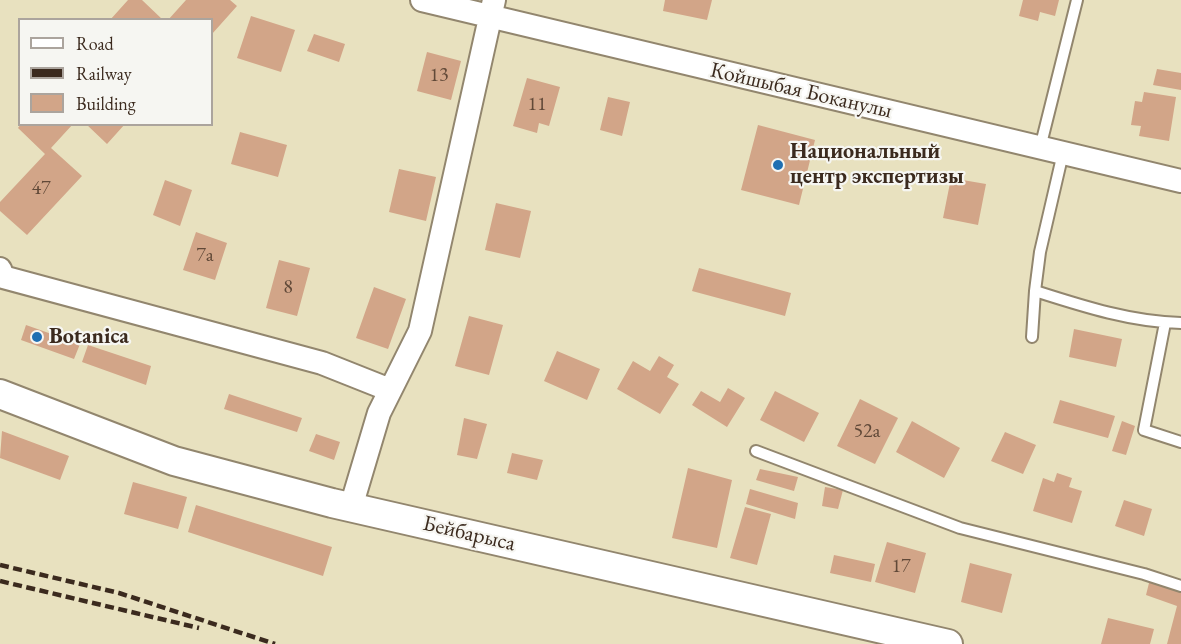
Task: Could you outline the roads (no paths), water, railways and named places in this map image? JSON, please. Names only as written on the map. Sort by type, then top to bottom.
[{"type":"street","name":"Койшыбая Боканулы","points":[[422,0],[492,8],[1181,182]]},
{"type":"street","points":[[351,507],[379,413],[420,331],[492,8]]},
{"type":"street","points":[[1,278],[322,363],[390,390]]},
{"type":"street","name":"Бейбарыса","points":[[0,394],[174,461],[351,507],[948,644]]},
{"type":"lane","points":[[1040,148],[1077,0]]},
{"type":"lane","points":[[1032,338],[1040,252],[1063,153]]},
{"type":"lane","points":[[1035,291],[1090,309],[1165,323],[1181,323]]},
{"type":"lane","points":[[1165,323],[1144,430],[1181,442]]},
{"type":"lane","points":[[756,451],[960,528],[1143,574],[1181,586]]},
{"type":"railway","points":[[0,565],[119,593],[275,644]]},
{"type":"railway","points":[[0,581],[199,628]]},
{"type":"place","name":"Национальный центр экспертизы","points":[[778,165]]},
{"type":"place","name":"Botanica","points":[[37,337]]}]
